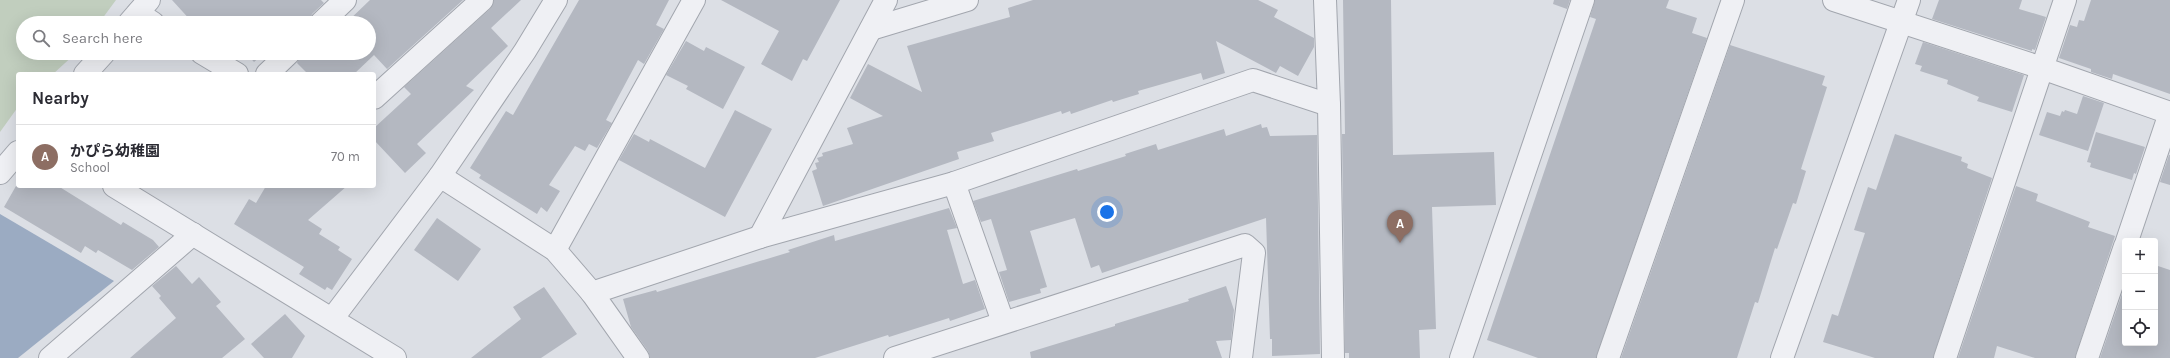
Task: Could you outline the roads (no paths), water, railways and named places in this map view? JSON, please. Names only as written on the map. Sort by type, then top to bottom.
[{"type":"street","points":[[328,16],[345,0]]},
{"type":"street","points":[[376,96],[482,0]]},
{"type":"street","points":[[332,319],[440,176],[525,51],[556,0]]},
{"type":"street","points":[[556,250],[694,0]]},
{"type":"street","points":[[760,237],[886,0]]},
{"type":"street","points":[[871,29],[967,0]]},
{"type":"street","points":[[1325,0],[1329,105],[1333,358]]},
{"type":"street","points":[[1461,358],[1583,0]]},
{"type":"street","points":[[1608,358],[1733,0]]},
{"type":"street","points":[[1834,0],[2042,68],[2170,113],[2128,238]]},
{"type":"street","points":[[1782,358],[1909,0]]},
{"type":"street","points":[[1945,358],[2065,0]]},
{"type":"street","points":[[87,72],[98,60]]},
{"type":"street","points":[[214,60],[234,72]]},
{"type":"street","points":[[269,72],[282,60]]},
{"type":"street","points":[[592,293],[760,237],[954,183],[1253,80],[1329,105]]},
{"type":"street","points":[[0,173],[16,154]]},
{"type":"street","points":[[440,176],[556,250],[592,293],[638,358]]},
{"type":"street","points":[[954,183],[1003,322]]},
{"type":"street","points":[[117,188],[395,358]]},
{"type":"street","points":[[50,358],[193,234]]},
{"type":"street","points":[[895,358],[1245,245],[1254,253],[1241,358]]},
{"type":"street","points":[[2087,358],[2122,255]]},
{"type":"water","points":[[0,214],[114,281],[18,358],[0,358]]},
{"type":"place","name":"かぴら幼稚園","points":[[1400,243]]}]
